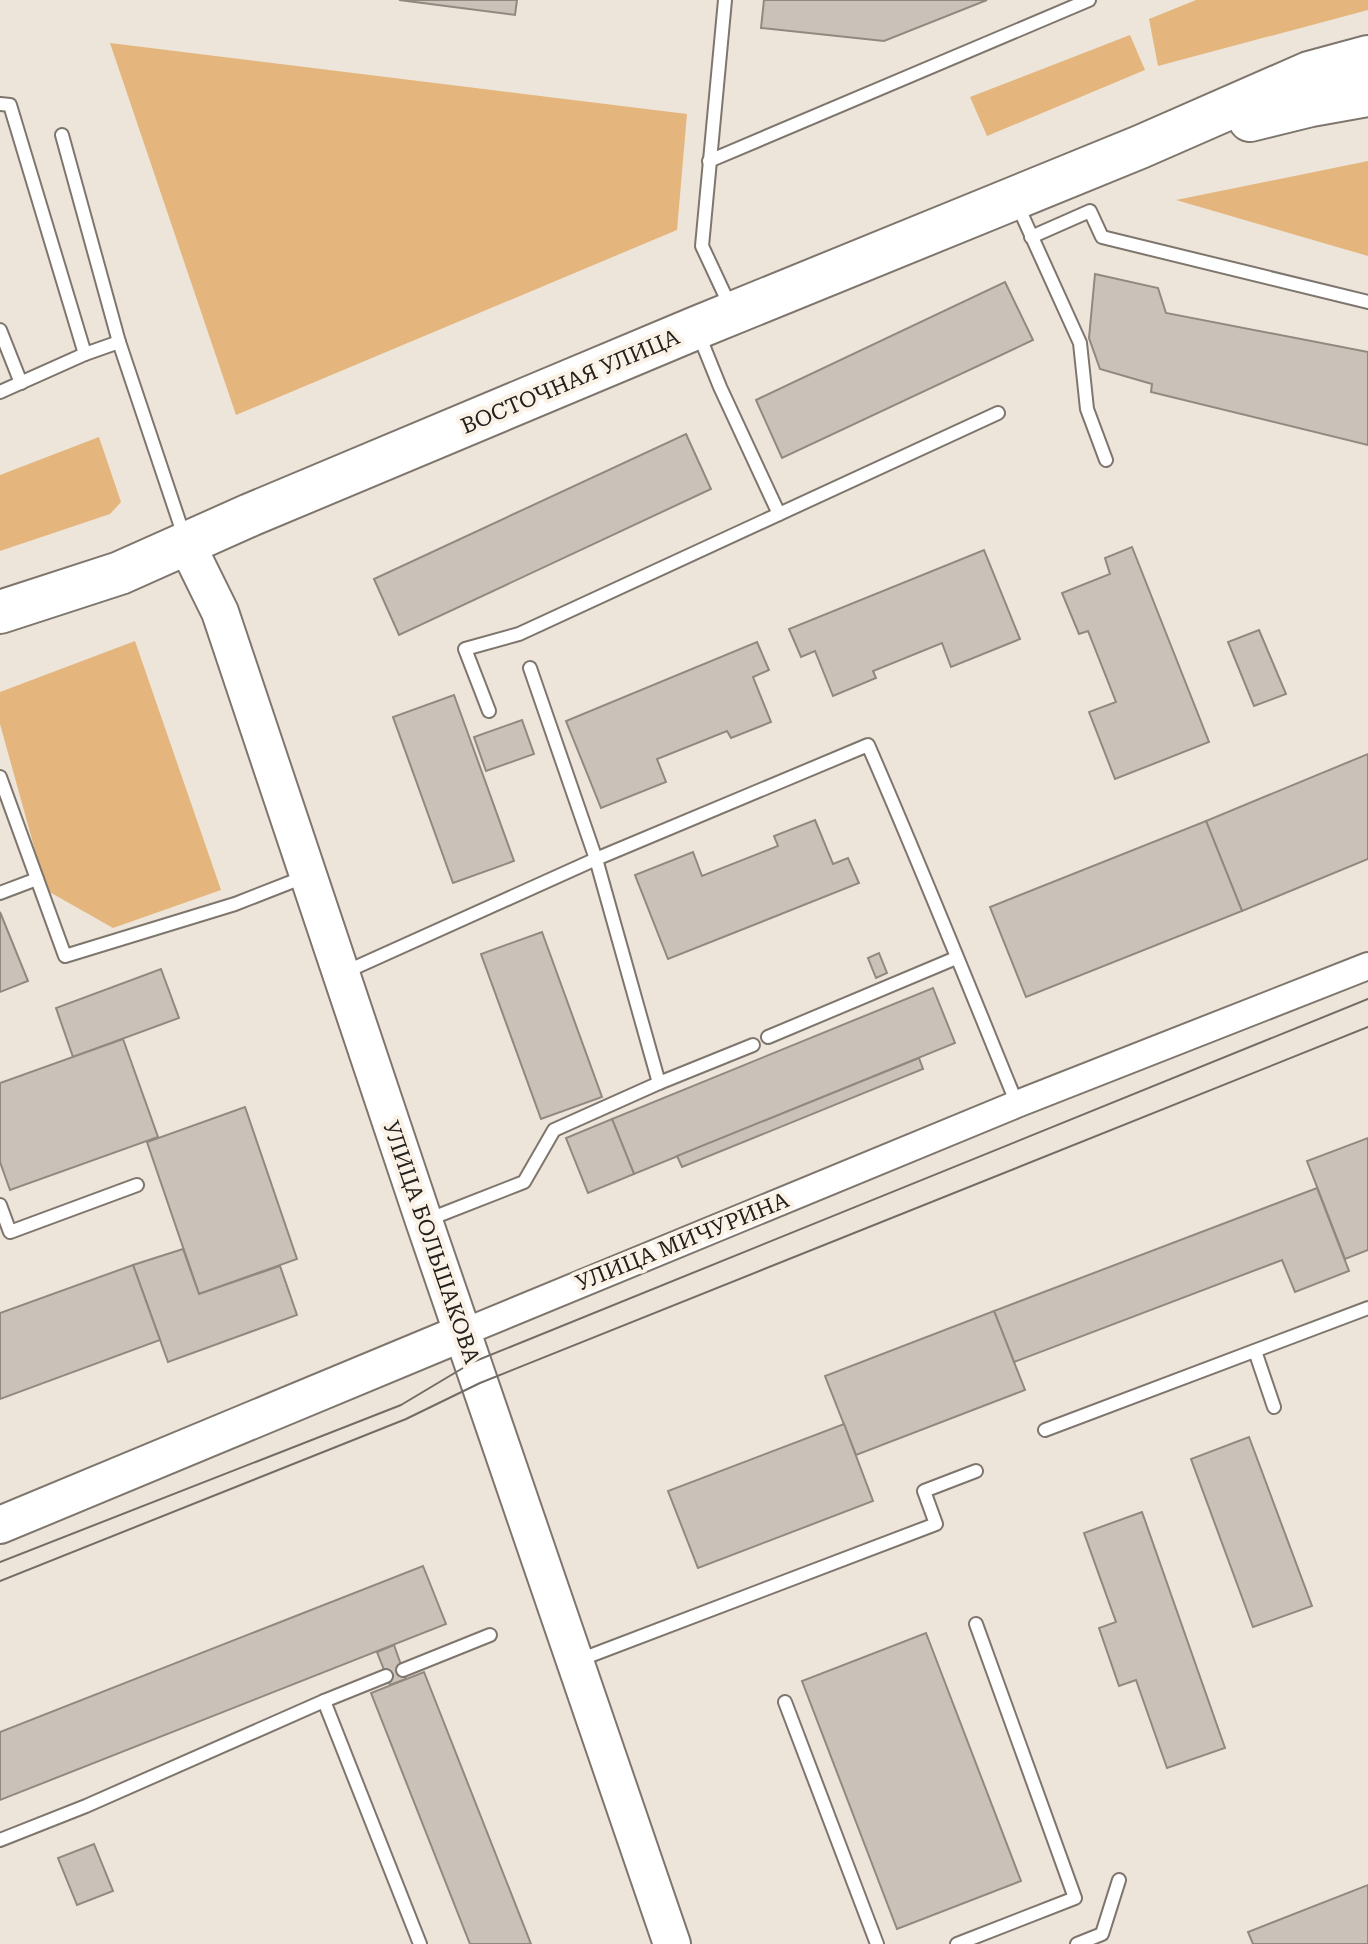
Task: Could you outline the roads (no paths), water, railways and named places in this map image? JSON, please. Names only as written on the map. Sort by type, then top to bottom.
[{"type":"main road","name":"ВОСТОЧНАЯ УЛИЦА","points":[[0,612],[120,573],[715,320],[1140,147],[1309,73],[1368,57]]},
{"type":"main road","name":"ВОСТОЧНАЯ УЛИЦА","points":[[1140,147],[1311,105],[1368,95]]},
{"type":"street","name":"УЛИЦА БОЛЬШАКОВА","points":[[186,543],[220,612],[340,975],[672,1944]]},
{"type":"street","name":"УЛИЦА МИЧУРИНА","points":[[0,1525],[1017,1104],[1368,966]]},
{"type":"lane","points":[[725,0],[702,246],[715,320],[720,387],[779,514]]},
{"type":"lane","points":[[709,161],[1089,0]]},
{"type":"lane","points":[[0,104],[10,105],[85,354]]},
{"type":"lane","points":[[62,135],[119,342],[186,543]]},
{"type":"lane","points":[[1014,197],[1080,343],[1087,409],[1106,460]]},
{"type":"lane","points":[[1031,237],[1090,211],[1102,237],[1368,302]]},
{"type":"lane","points":[[0,330],[21,383]]},
{"type":"lane","points":[[0,392],[119,342]]},
{"type":"lane","points":[[489,711],[465,649],[519,634],[998,413]]},
{"type":"lane","points":[[530,668],[596,859],[659,1083]]},
{"type":"lane","points":[[340,975],[596,859],[868,745],[930,888],[1017,1104]]},
{"type":"lane","points":[[0,777],[65,956],[235,904],[307,875]]},
{"type":"lane","points":[[0,893],[37,879]]},
{"type":"lane","points":[[768,1037],[956,958]]},
{"type":"lane","points":[[424,1221],[524,1182],[554,1130],[753,1045]]},
{"type":"lane","points":[[0,1205],[10,1232],[137,1185]]},
{"type":"lane","points":[[1045,1430],[1368,1308]]},
{"type":"lane","points":[[1255,1351],[1274,1407]]},
{"type":"lane","points":[[576,1661],[936,1524],[924,1491],[976,1471]]},
{"type":"lane","points":[[957,1944],[1075,1898],[976,1624]]},
{"type":"lane","points":[[403,1670],[490,1635]]},
{"type":"lane","points":[[0,1840],[386,1676]]},
{"type":"lane","points":[[324,1701],[420,1944]]},
{"type":"lane","points":[[785,1702],[877,1944]]},
{"type":"lane","points":[[1077,1944],[1102,1934],[1119,1880]]},
{"type":"tram line","points":[[0,1562],[401,1405],[473,1362],[1368,999]]},
{"type":"tram line","points":[[0,1581],[406,1419],[480,1383],[1368,1027]]}]
